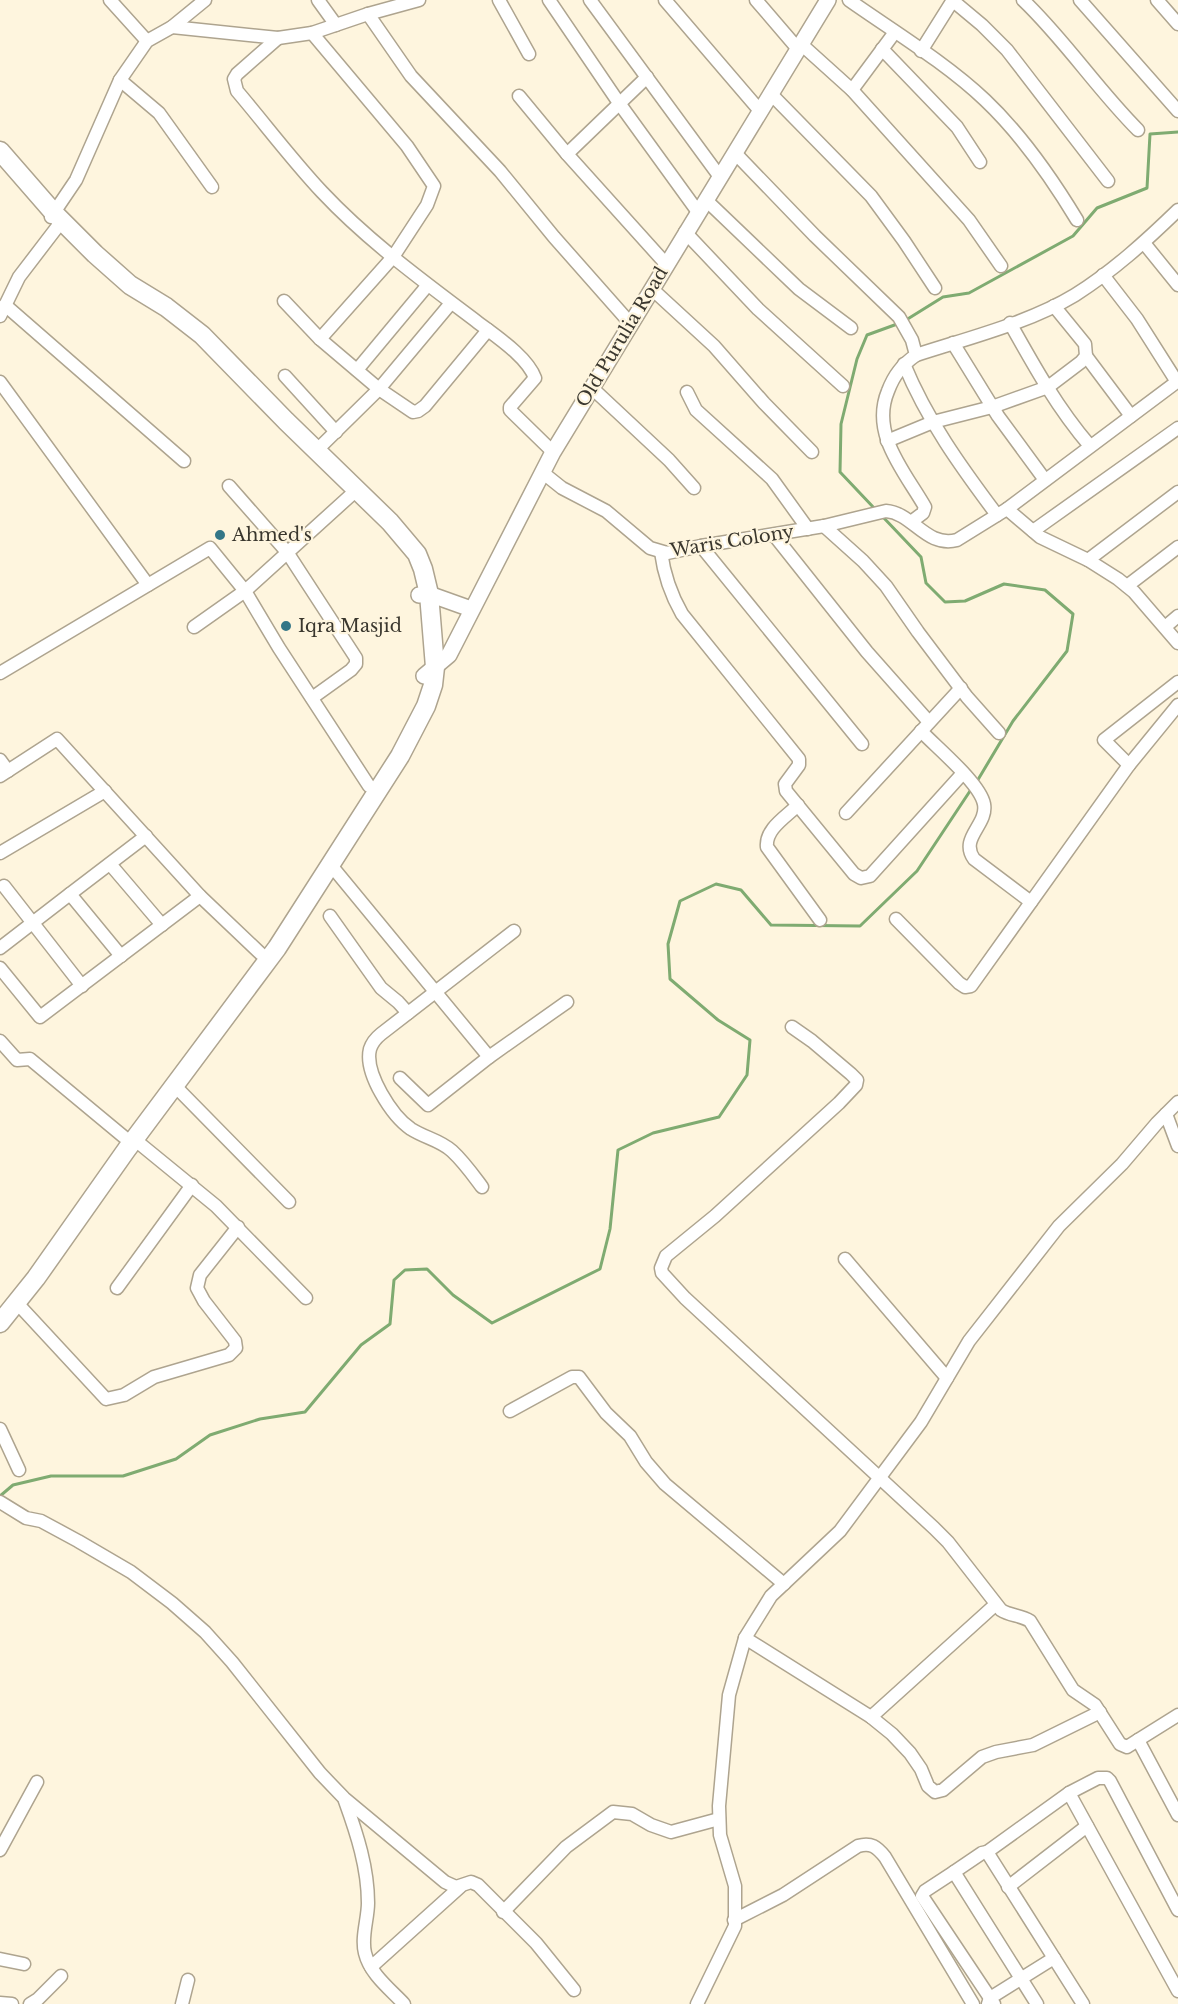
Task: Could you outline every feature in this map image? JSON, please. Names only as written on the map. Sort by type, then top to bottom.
[{"type":"highway","points":[[0,151],[54,219],[130,285],[185,320],[202,335],[316,451],[390,522],[417,554],[423,569],[423,628],[433,685],[413,732],[277,948],[174,1085],[129,1138]]},
{"type":"highway","points":[[0,161],[111,279],[192,336],[351,495],[402,548],[424,595]]},
{"type":"highway","points":[[0,1323],[9,1306],[261,954],[407,726],[430,672]]},
{"type":"main road","name":"Old Purulia Road","points":[[430,672],[449,655],[553,452],[828,0]]},
{"type":"main road","points":[[424,595],[471,609]]},
{"type":"street","points":[[110,0],[147,41]]},
{"type":"street","points":[[184,461],[3,310],[19,277],[76,180],[120,80],[147,41],[172,27],[205,0]]},
{"type":"street","points":[[318,0],[336,25]]},
{"type":"street","points":[[172,27],[278,38],[312,33],[403,2],[419,0]]},
{"type":"street","points":[[499,0],[529,54]]},
{"type":"street","points":[[549,0],[619,103],[702,206],[799,289],[851,328]]},
{"type":"street","points":[[590,0],[720,177]]},
{"type":"street","points":[[665,0],[761,112]]},
{"type":"street","points":[[756,0],[800,47],[852,90],[969,220],[1001,267]]},
{"type":"street","points":[[849,0],[984,98],[1012,127],[1057,187],[1077,220]]},
{"type":"street","points":[[921,51],[953,0],[1006,50],[1108,181]]},
{"type":"street","points":[[1080,0],[1178,111]]},
{"type":"street","points":[[1157,0],[1178,24]]},
{"type":"street","points":[[1025,1],[1063,42],[1118,111],[1138,130]]},
{"type":"street","points":[[368,14],[411,76],[500,171],[554,237],[630,323]]},
{"type":"street","points":[[852,90],[895,32]]},
{"type":"street","points":[[312,33],[407,146],[434,186],[427,205],[393,257],[320,339]]},
{"type":"street","points":[[278,38],[237,74],[234,79],[237,91],[322,193],[427,286],[488,330],[519,356],[534,375],[534,380],[510,407],[510,410],[553,452]]},
{"type":"street","points":[[882,49],[957,127],[980,162]]},
{"type":"street","points":[[567,154],[647,76]]},
{"type":"street","points":[[120,80],[159,113],[212,187]]},
{"type":"street","points":[[771,94],[871,196],[935,288]]},
{"type":"street","points":[[519,96],[567,154],[666,264]]},
{"type":"street","points":[[735,153],[815,236],[899,317],[908,330],[916,355]]},
{"type":"street","points":[[1103,275],[1137,320],[1178,382],[1002,512],[957,540],[949,542],[932,539],[921,532],[911,522],[923,513],[925,507],[887,441],[882,424],[882,409],[894,377],[904,364],[916,355],[1010,323],[1075,295],[1103,275],[1126,259],[1178,210]]},
{"type":"street","points":[[686,232],[758,309],[843,386]]},
{"type":"street","points":[[1144,243],[1178,285]]},
{"type":"street","points":[[357,370],[427,286]]},
{"type":"street","points":[[652,289],[714,346],[764,403],[813,452]]},
{"type":"street","points":[[284,301],[320,339],[380,389],[407,409],[418,411],[425,406],[488,330]]},
{"type":"street","points":[[316,451],[380,389],[452,303]]},
{"type":"street","points":[[1054,306],[1086,344],[1086,356],[1131,416]]},
{"type":"street","points":[[1010,323],[1035,369],[1075,429],[1090,446]]},
{"type":"street","points":[[953,343],[992,407],[1045,480]]},
{"type":"street","points":[[887,441],[933,422],[992,407],[1048,387],[1086,356]]},
{"type":"street","points":[[904,364],[924,408],[964,470],[1002,512],[1064,550],[1088,560],[1127,586],[1178,643]]},
{"type":"street","points":[[285,376],[336,432]]},
{"type":"street","points":[[0,382],[148,585]]},
{"type":"street","points":[[592,388],[669,460],[694,488]]},
{"type":"street","points":[[687,392],[696,410],[772,479],[808,529]]},
{"type":"street","points":[[1033,531],[1178,428]]},
{"type":"street","name":"Waris Colony","points":[[542,472],[562,488],[606,511],[650,548],[667,553],[824,526],[879,512],[895,512],[911,522]]},
{"type":"street","points":[[229,486],[287,552],[356,658],[356,664],[351,670],[312,698]]},
{"type":"street","points":[[1088,560],[1178,492]]},
{"type":"street","points":[[194,627],[245,591],[351,495]]},
{"type":"street","points":[[824,526],[856,554],[886,586],[918,633],[999,733]]},
{"type":"street","points":[[774,535],[980,794],[985,812],[969,843],[970,853],[974,859],[1031,902]]},
{"type":"street","points":[[701,546],[862,744]]},
{"type":"street","points":[[1127,586],[1178,547]]},
{"type":"street","points":[[0,672],[210,548],[245,591],[369,786]]},
{"type":"street","points":[[660,552],[671,596],[682,614],[799,759],[799,765],[784,786],[854,874],[866,878],[967,777]]},
{"type":"street","points":[[1165,627],[1178,616]]},
{"type":"street","points":[[1129,765],[1104,740],[1178,682]]},
{"type":"street","points":[[846,813],[961,688]]},
{"type":"street","points":[[896,919],[958,983],[969,987],[973,984],[1129,765],[1178,705]]},
{"type":"street","points":[[0,760],[4,773],[57,739],[200,896],[261,954]]},
{"type":"street","points":[[0,853],[105,791]]},
{"type":"street","points":[[798,805],[772,829],[768,836],[767,847],[820,920]]},
{"type":"street","points":[[0,948],[146,836]]},
{"type":"street","points":[[110,864],[162,925]]},
{"type":"street","points":[[330,864],[489,1057]]},
{"type":"street","points":[[4,886],[82,986]]},
{"type":"street","points":[[70,894],[121,956]]},
{"type":"street","points":[[0,968],[40,1017],[200,896]]},
{"type":"street","points":[[330,916],[381,988],[408,1014]]},
{"type":"street","points":[[482,1187],[452,1151],[439,1141],[422,1135],[404,1123],[386,1102],[375,1082],[370,1059],[372,1045],[381,1034],[514,931]]},
{"type":"street","points":[[400,1078],[428,1105],[489,1057],[567,1002]]},
{"type":"street","points":[[792,1027],[851,1074],[856,1084],[715,1216],[666,1256],[661,1268],[666,1279],[948,1542],[996,1605],[1006,1613],[1030,1621],[1073,1690],[1078,1695],[1092,1701],[1120,1744],[1127,1747],[1178,1715]]},
{"type":"street","points":[[0,1041],[17,1060],[30,1059],[192,1185],[238,1227],[306,1298]]},
{"type":"street","points":[[174,1085],[289,1202]]},
{"type":"street","points":[[697,2004],[735,1926],[735,1886],[720,1835],[719,1819],[729,1695],[745,1638],[771,1596],[840,1531],[921,1422],[969,1341],[1059,1226],[1122,1164],[1178,1102]]},
{"type":"street","points":[[1166,1114],[1178,1146]]},
{"type":"street","points":[[117,1288],[192,1185]]},
{"type":"street","points":[[9,1306],[106,1399],[124,1395],[154,1377],[234,1352],[235,1341],[199,1293],[197,1282],[238,1227]]},
{"type":"street","points":[[845,1259],[946,1378]]},
{"type":"street","points":[[510,1411],[572,1377],[579,1377],[606,1413],[630,1436],[646,1462],[665,1484],[784,1584]]},
{"type":"street","points":[[0,1429],[19,1470]]},
{"type":"street","points":[[0,1502],[26,1518],[41,1521],[96,1551],[131,1572],[172,1603],[205,1632],[232,1662],[321,1773],[344,1798],[445,1881],[452,1886],[460,1887]]},
{"type":"street","points":[[871,1717],[996,1605]]},
{"type":"street","points":[[745,1638],[871,1717],[903,1745],[921,1769],[928,1786],[933,1791],[938,1792],[982,1756],[1033,1745],[1100,1712]]},
{"type":"street","points":[[1138,1740],[1178,1815]]},
{"type":"street","points":[[991,2002],[922,1896],[925,1891],[982,1853],[987,1852],[1070,1793],[1098,1778],[1107,1778],[1178,1910]]},
{"type":"street","points":[[0,1850],[37,1782]]},
{"type":"street","points":[[1070,1793],[1178,1991]]},
{"type":"street","points":[[344,1798],[357,1834],[366,1877],[369,1905],[365,1954],[382,1983],[404,2004]]},
{"type":"street","points":[[504,1912],[540,1871],[566,1847],[613,1812],[632,1814],[651,1825],[671,1832],[719,1819]]},
{"type":"street","points":[[1008,1887],[1087,1826]]},
{"type":"street","points":[[734,1920],[783,1895],[858,1846],[872,1845],[885,1857],[972,2003],[982,1995],[991,2002]]},
{"type":"street","points":[[987,1852],[1083,2004]]},
{"type":"street","points":[[954,1872],[1037,2004]]},
{"type":"street","points":[[371,1967],[467,1882],[474,1883],[536,1943],[574,1990]]},
{"type":"street","points":[[991,2002],[1022,1978],[1054,1958]]},
{"type":"street","points":[[0,1959],[24,1964]]},
{"type":"street","points":[[30,2004],[61,1976]]},
{"type":"street","points":[[182,2004],[188,1980]]},
{"type":"street","points":[[0,2003],[12,2004]]},
{"type":"waterway","points":[[906,320],[943,297],[969,293],[1073,236],[1097,208],[1147,188],[1150,134],[1178,132]]},
{"type":"waterway","points":[[875,509],[840,472],[841,424],[857,359],[867,335],[900,323]]},
{"type":"waterway","points":[[882,516],[921,557],[926,583],[945,602],[965,601],[1004,584],[1045,590],[1073,614],[1067,651],[1013,721],[976,783]]},
{"type":"waterway","points":[[0,1496],[13,1485],[51,1476],[123,1476],[176,1459],[210,1435],[260,1419],[305,1412],[361,1345],[390,1324],[394,1280],[405,1270],[427,1269],[453,1295],[492,1323],[600,1269],[610,1229],[618,1150],[653,1133],[719,1117],[747,1075],[750,1040],[718,1020],[670,979],[668,944],[680,901],[716,884],[741,890],[771,925],[860,926],[917,871],[972,788]]},
{"type":"place","name":"Ahmed's","points":[[220,535]]},
{"type":"place","name":"Iqra Masjid","points":[[286,626]]}]
